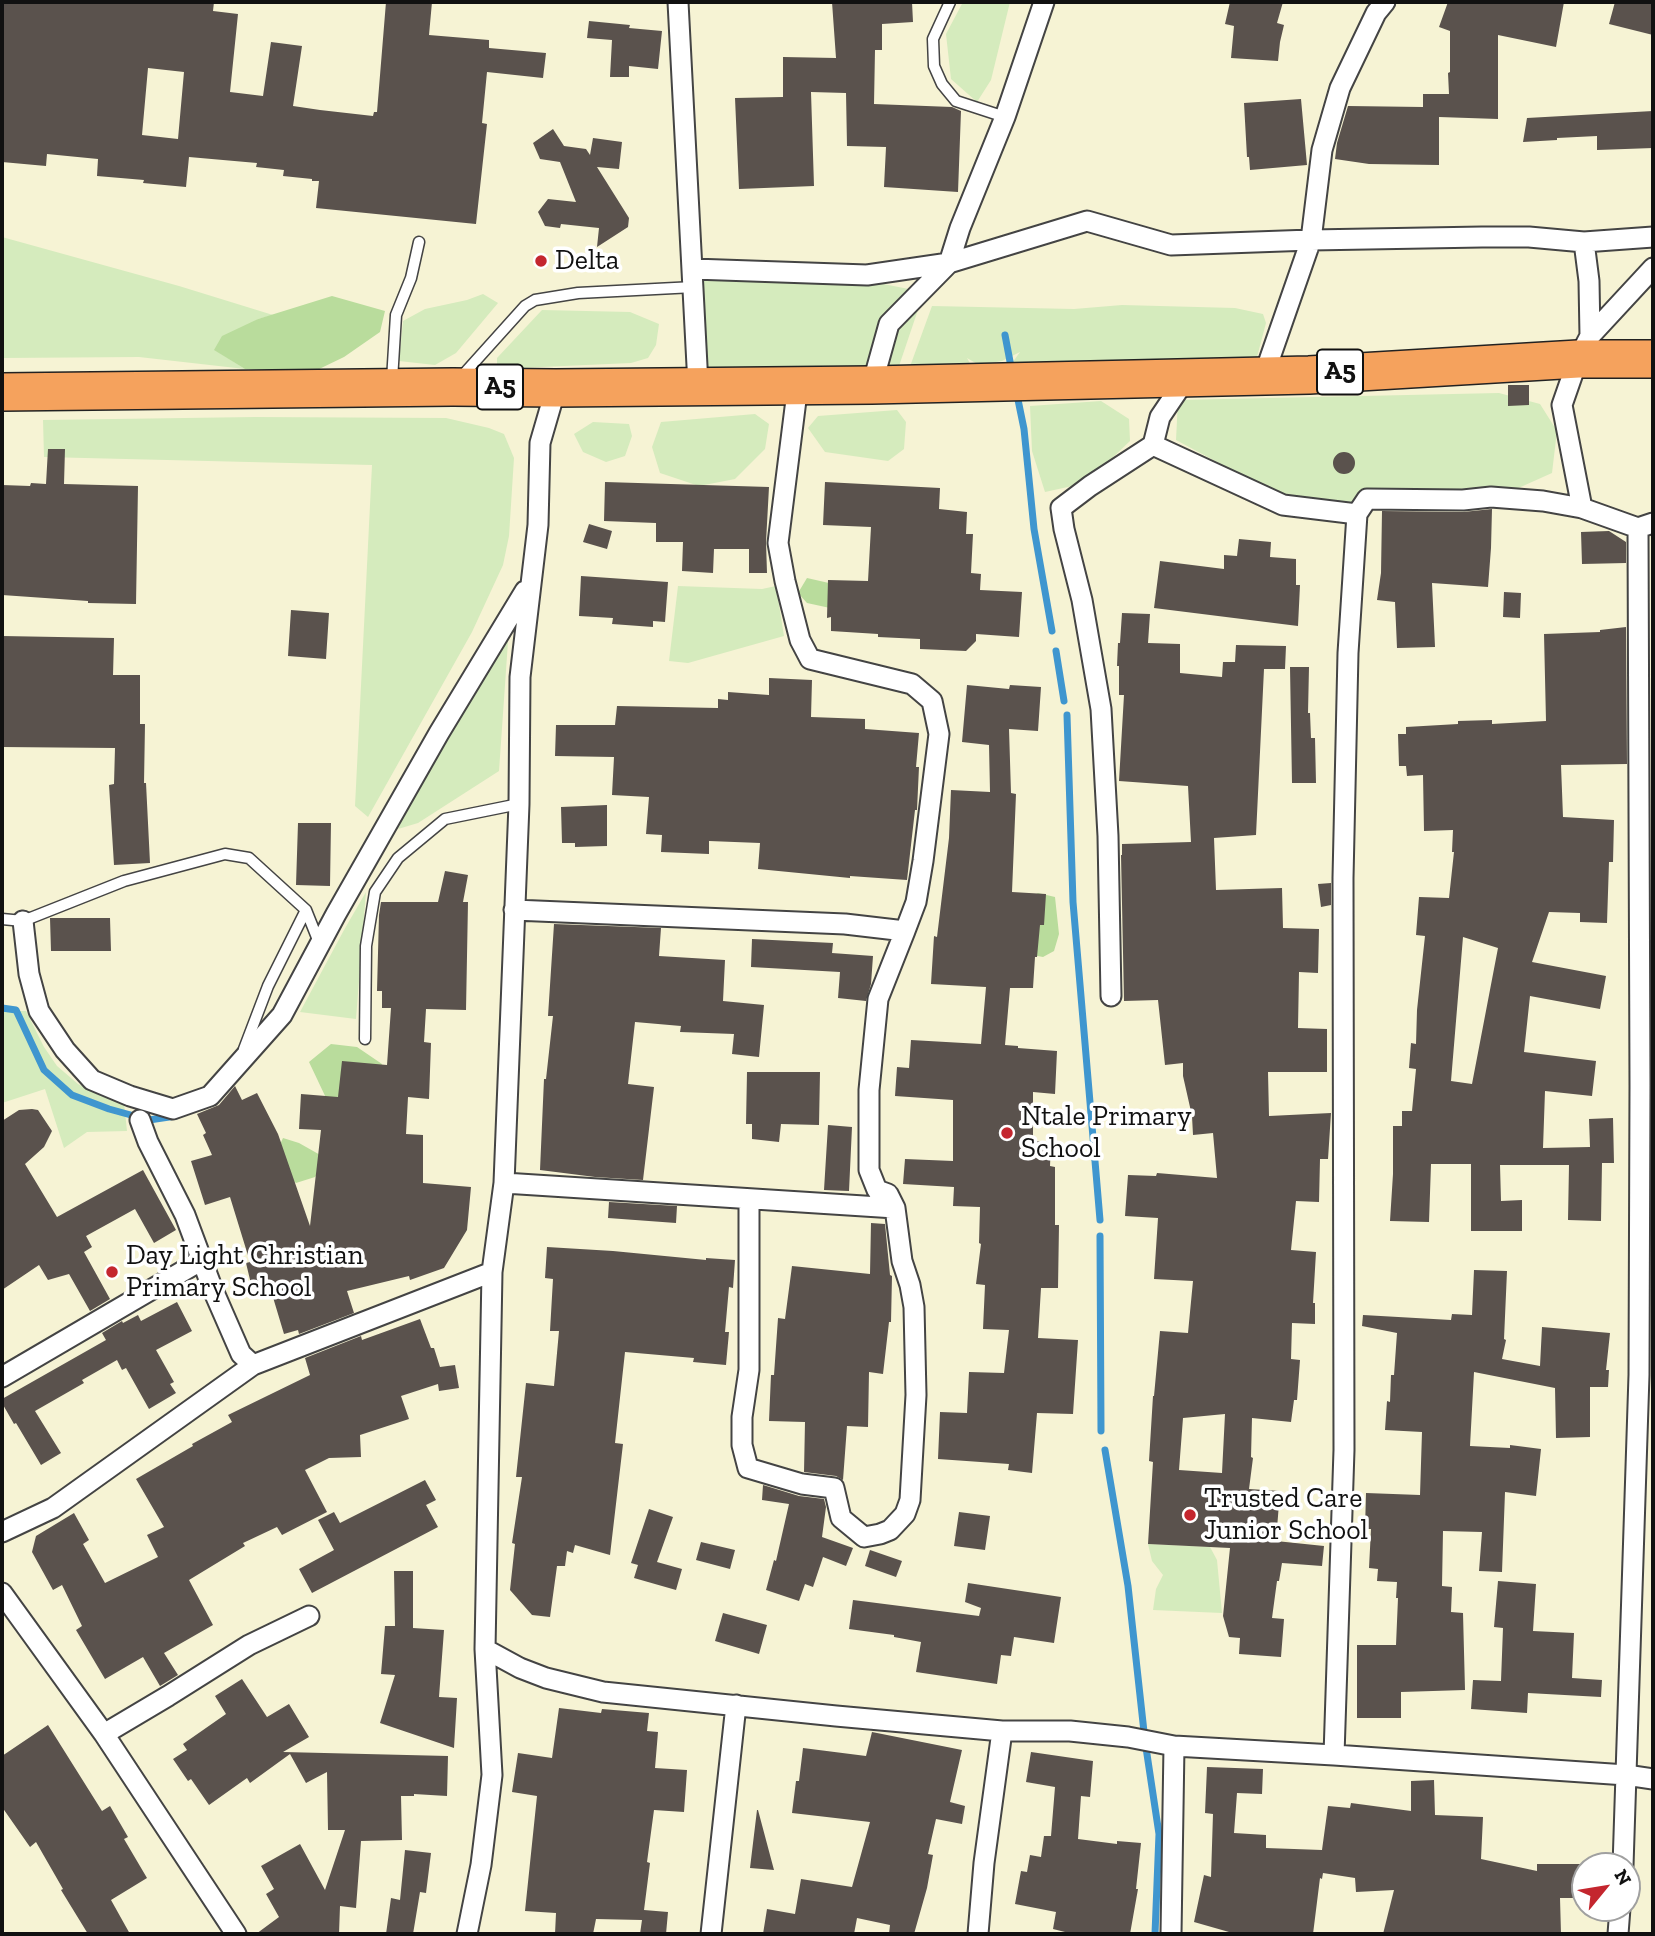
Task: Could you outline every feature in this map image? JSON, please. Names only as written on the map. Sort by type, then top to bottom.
[{"type":"highway","name":"A5","points":[[2,392],[872,385],[1309,375],[1584,348],[1653,359]]},
{"type":"street","points":[[678,2],[698,385]]},
{"type":"street","points":[[872,385],[889,324],[949,263],[960,228],[1006,117],[1044,2]]},
{"type":"street","points":[[1264,375],[1311,240],[1321,150],[1340,88],[1376,13],[1385,2]]},
{"type":"street","points":[[693,278],[867,275],[949,263],[1087,221],[1171,246],[1482,237],[1529,237],[1584,242],[1653,237]]},
{"type":"street","points":[[1582,508],[1562,405],[1584,348],[1590,281],[1584,242]]},
{"type":"street","points":[[1584,348],[1653,268]]},
{"type":"street","points":[[1111,996],[1108,836],[1101,709],[1082,600],[1061,508],[1153,445],[1160,417],[1187,377]]},
{"type":"street","points":[[749,1199],[749,1370],[742,1417],[742,1445],[748,1468],[802,1484],[834,1488],[841,1518],[864,1537],[890,1530],[905,1514],[910,1500],[916,1395],[914,1307],[902,1261],[895,1208],[888,1194],[877,1190],[869,1170],[869,1090],[878,999],[916,902],[939,734],[932,701],[912,684],[810,660],[800,640],[778,543],[798,384]]},
{"type":"street","points":[[467,1934],[481,1865],[492,1775],[485,1649],[492,1272],[504,1183],[519,804],[520,677],[538,525],[540,443],[556,388]]},
{"type":"street","points":[[1153,445],[1283,505],[1357,514]]},
{"type":"street","points":[[1334,1755],[1344,1450],[1343,878],[1348,653],[1357,514],[1367,499],[1463,500],[1491,497],[1543,501],[1582,508],[1646,526],[1646,1375],[1623,1852]]},
{"type":"street","points":[[23,921],[29,974],[39,1011],[65,1050],[92,1080],[130,1096],[173,1109],[210,1097],[282,1015],[439,733],[529,584]]},
{"type":"street","points":[[514,910],[832,923],[905,931]]},
{"type":"street","points":[[140,1120],[148,1142],[185,1215],[241,1354],[253,1366]]},
{"type":"street","points":[[504,1183],[895,1208]]},
{"type":"street","points":[[2,1377],[202,1260]]},
{"type":"street","points":[[2,1532],[53,1508],[253,1366],[492,1272]]},
{"type":"street","points":[[2,1593],[104,1734],[236,1934]]},
{"type":"street","points":[[104,1734],[249,1646],[309,1616]]},
{"type":"street","points":[[485,1649],[520,1668],[546,1678],[603,1692],[1002,1731],[1070,1731],[1128,1737],[1174,1746],[1626,1775],[1653,1779]]},
{"type":"street","points":[[711,1934],[736,1706]]},
{"type":"street","points":[[978,1934],[984,1863],[1002,1731]]},
{"type":"street","points":[[1171,1934],[1174,1746]]},
{"type":"lane","points":[[950,2],[933,39],[934,66],[942,84],[956,101],[1006,117]]},
{"type":"lane","points":[[391,388],[396,315],[411,278],[419,242]]},
{"type":"lane","points":[[453,387],[525,306],[535,300],[693,278]]},
{"type":"lane","points":[[365,1039],[366,946],[375,892],[398,858],[445,820],[519,804]]},
{"type":"lane","points":[[2,919],[23,921],[124,881],[225,854],[249,858],[306,910],[320,945]]},
{"type":"lane","points":[[238,1065],[268,986],[306,910]]},
{"type":"shaded area","points":[[2,2],[1653,2],[1653,1934],[2,1934]]},
{"type":"green space","points":[[963,2],[1010,2],[991,80],[977,102],[951,79],[946,34]]},
{"type":"green space","points":[[2,237],[273,315],[258,319],[215,350],[245,369],[139,357],[2,358]]},
{"type":"green space","points":[[700,275],[868,281],[924,292],[898,369],[706,373]]},
{"type":"green space","points":[[483,294],[498,303],[456,353],[435,365],[399,361],[403,321],[425,309]]},
{"type":"green space","points":[[332,296],[385,311],[380,332],[344,357],[315,371],[245,369],[214,350],[222,336],[258,319]]},
{"type":"green space","points":[[1122,305],[1235,308],[1263,314],[1266,323],[1257,357],[1168,368],[1005,373],[1020,352],[1002,361],[979,365],[967,358],[975,372],[908,372],[932,306],[1074,309]]},
{"type":"green space","points":[[542,310],[630,312],[659,324],[656,345],[648,358],[631,363],[497,369],[497,358]]},
{"type":"green space","points":[[1499,393],[1540,404],[1557,431],[1552,473],[1514,490],[1348,507],[1290,501],[1176,440],[1178,400]]},
{"type":"green space","points":[[1101,401],[1129,419],[1130,441],[1086,483],[1045,492],[1032,451],[1030,406]]},
{"type":"green space","points":[[897,410],[906,422],[904,449],[888,461],[825,452],[808,428],[818,416]]},
{"type":"green space","points":[[755,414],[769,424],[765,449],[735,479],[699,486],[660,473],[652,447],[661,422]]},
{"type":"green space","points":[[446,418],[504,434],[514,458],[509,536],[503,565],[472,632],[368,817],[355,806],[372,465],[44,457],[43,420]]},
{"type":"green space","points":[[593,422],[629,424],[632,436],[625,456],[606,462],[583,452],[574,434]]},
{"type":"green space","points":[[807,578],[842,586],[853,613],[807,603],[798,593]]},
{"type":"green space","points":[[678,586],[762,589],[776,586],[784,636],[688,663],[669,661]]},
{"type":"green space","points":[[510,613],[499,771],[418,823],[398,829],[430,760]]},
{"type":"green space","points":[[366,892],[356,1019],[300,1012],[344,930]]},
{"type":"green space","points":[[1038,893],[1055,897],[1059,934],[1054,951],[1043,957],[1027,954],[1019,905]]},
{"type":"green space","points":[[2,1011],[26,1011],[57,1066],[78,1084],[101,1096],[124,1103],[127,1131],[87,1132],[64,1148],[45,1089],[2,1103]]},
{"type":"green space","points":[[331,1044],[357,1047],[382,1064],[369,1100],[327,1100],[309,1062]]},
{"type":"green space","points":[[283,1138],[299,1143],[322,1156],[323,1167],[315,1177],[296,1183],[284,1173],[277,1151]]},
{"type":"green space","points":[[1148,1544],[1210,1547],[1217,1560],[1222,1613],[1153,1610],[1156,1589],[1163,1575],[1152,1561]]},
{"type":"building","points":[[2,2],[214,2],[213,11],[238,14],[230,92],[263,96],[271,42],[302,46],[293,106],[373,116],[374,112],[377,112],[386,2],[432,2],[429,35],[489,40],[489,48],[546,53],[543,78],[487,72],[482,123],[487,124],[476,224],[316,208],[319,181],[283,176],[284,170],[256,167],[257,163],[189,157],[186,187],[97,176],[98,159],[47,154],[46,166],[2,162]],"holes":[[[148,68],[184,72],[178,139],[142,135]]]},
{"type":"building","points":[[832,2],[912,2],[913,22],[882,24],[882,50],[875,50],[874,104],[952,107],[961,111],[958,192],[884,187],[886,147],[847,146],[846,93],[811,92],[814,186],[739,189],[735,98],[783,97],[783,57],[836,58]]},
{"type":"building","points":[[1230,2],[1283,2],[1277,23],[1284,25],[1278,61],[1231,58],[1234,26],[1225,24]]},
{"type":"building","points":[[1448,2],[1564,2],[1556,47],[1498,35],[1498,119],[1439,117],[1439,165],[1369,164],[1335,159],[1348,106],[1423,107],[1423,94],[1449,94],[1450,31],[1439,27]]},
{"type":"building","points":[[1615,2],[1653,2],[1653,35],[1609,24]]},
{"type":"building","points":[[589,21],[662,31],[658,69],[629,66],[629,77],[610,77],[612,40],[587,38]]},
{"type":"building","points":[[1301,99],[1307,165],[1250,170],[1244,103]]},
{"type":"building","points":[[1653,111],[1653,148],[1597,150],[1597,136],[1523,142],[1527,118]]},
{"type":"building","points":[[553,129],[564,146],[586,149],[590,155],[593,138],[622,142],[619,169],[597,167],[629,218],[628,227],[597,247],[599,228],[561,224],[560,228],[545,226],[538,212],[548,199],[576,202],[560,162],[540,159],[533,143]]},
{"type":"building","points":[[1508,385],[1529,385],[1529,405],[1508,406]]},
{"type":"building","points":[[48,449],[65,449],[64,484],[138,486],[136,604],[88,603],[2,595],[2,485],[46,484]]},
{"type":"building","points":[[1340,452],[1348,452],[1355,459],[1355,467],[1348,474],[1340,474],[1333,467],[1333,459]]},
{"type":"building","points":[[605,482],[769,487],[767,573],[749,573],[749,549],[714,549],[713,573],[682,571],[683,542],[656,542],[656,523],[604,521]]},
{"type":"building","points":[[825,482],[940,488],[939,509],[967,512],[966,534],[973,534],[971,573],[981,574],[980,590],[1022,592],[1019,637],[976,634],[976,641],[966,651],[920,649],[920,639],[831,631],[831,617],[827,618],[828,580],[868,581],[871,527],[823,525]]},
{"type":"building","points":[[1492,509],[1488,587],[1432,583],[1435,647],[1397,648],[1395,602],[1377,600],[1381,573],[1382,511],[1463,512]]},
{"type":"building","points":[[589,524],[612,531],[607,549],[583,542]]},
{"type":"building","points":[[1609,531],[1626,542],[1626,563],[1582,564],[1581,532]]},
{"type":"building","points":[[1239,539],[1271,542],[1270,557],[1296,559],[1296,585],[1300,585],[1298,626],[1154,608],[1160,561],[1224,569],[1224,555],[1237,556]]},
{"type":"building","points":[[581,576],[668,582],[665,622],[653,621],[653,627],[612,624],[613,618],[579,616]]},
{"type":"building","points":[[1504,592],[1521,593],[1520,618],[1503,617]]},
{"type":"building","points":[[291,610],[329,613],[326,659],[288,656]]},
{"type":"building","points":[[1122,613],[1150,614],[1148,643],[1180,644],[1180,673],[1222,677],[1223,662],[1235,662],[1236,645],[1286,646],[1285,669],[1264,669],[1256,835],[1214,838],[1216,890],[1282,888],[1283,928],[1319,929],[1318,973],[1299,972],[1298,1028],[1327,1029],[1327,1072],[1268,1072],[1269,1116],[1331,1113],[1328,1159],[1320,1159],[1319,1202],[1296,1201],[1291,1250],[1316,1252],[1313,1303],[1315,1324],[1292,1323],[1291,1359],[1300,1360],[1297,1400],[1294,1400],[1291,1422],[1252,1418],[1253,1458],[1249,1489],[1280,1491],[1276,1541],[1324,1546],[1322,1566],[1282,1563],[1272,1618],[1284,1619],[1281,1657],[1239,1654],[1240,1638],[1229,1637],[1223,1616],[1230,1548],[1148,1544],[1153,1462],[1149,1461],[1160,1331],[1188,1333],[1193,1281],[1154,1279],[1158,1218],[1125,1216],[1128,1175],[1156,1176],[1157,1173],[1217,1178],[1213,1133],[1193,1135],[1183,1063],[1165,1065],[1158,1000],[1124,1001],[1122,844],[1191,842],[1188,786],[1119,781],[1124,695],[1119,695],[1117,666]],"holes":[[[1225,1414],[1222,1473],[1179,1470],[1183,1418]]]},
{"type":"building","points":[[1626,627],[1627,764],[1561,765],[1563,817],[1614,820],[1613,862],[1609,862],[1607,923],[1580,922],[1580,913],[1549,912],[1532,962],[1606,976],[1600,1009],[1530,996],[1524,1052],[1596,1061],[1592,1096],[1545,1091],[1543,1148],[1590,1147],[1589,1119],[1613,1118],[1614,1163],[1602,1163],[1601,1221],[1568,1220],[1569,1165],[1500,1165],[1501,1201],[1522,1200],[1522,1231],[1471,1231],[1471,1164],[1431,1164],[1429,1222],[1390,1221],[1393,1126],[1402,1126],[1402,1111],[1412,1111],[1416,1069],[1409,1068],[1411,1043],[1416,1044],[1425,936],[1416,935],[1419,897],[1449,898],[1454,852],[1453,830],[1424,831],[1423,775],[1407,776],[1406,766],[1399,766],[1398,734],[1406,734],[1406,727],[1458,724],[1458,721],[1492,720],[1492,724],[1546,721],[1544,634]],"holes":[[[1463,937],[1498,948],[1472,1084],[1451,1081]]]},
{"type":"building","points":[[2,636],[114,638],[113,675],[140,675],[140,724],[145,724],[144,783],[150,863],[114,865],[109,785],[114,784],[115,748],[2,747]]},
{"type":"building","points":[[1290,667],[1309,667],[1308,713],[1311,738],[1315,738],[1316,783],[1292,783]]},
{"type":"building","points":[[769,678],[812,680],[811,717],[865,719],[865,729],[919,733],[916,767],[919,767],[917,810],[907,880],[850,878],[758,869],[760,843],[709,841],[709,854],[661,852],[662,835],[646,834],[649,797],[612,795],[614,757],[555,756],[556,725],[615,725],[617,706],[718,708],[718,699],[728,700],[728,692],[769,695]]},
{"type":"building","points":[[967,685],[1009,689],[1010,685],[1041,687],[1038,731],[1009,729],[1011,793],[1016,794],[1012,892],[1046,894],[1044,925],[1040,925],[1035,957],[1033,988],[1010,988],[1005,1045],[1057,1051],[1055,1094],[1033,1092],[1033,1141],[1051,1142],[1050,1166],[1055,1167],[1055,1225],[1059,1225],[1058,1288],[1041,1288],[1038,1338],[1078,1340],[1073,1414],[1037,1413],[1032,1473],[1008,1470],[1009,1464],[938,1459],[940,1412],[967,1413],[969,1372],[1004,1373],[1009,1330],[983,1329],[985,1285],[976,1284],[981,1244],[980,1207],[953,1206],[954,1187],[903,1184],[905,1159],[953,1161],[953,1100],[895,1096],[897,1067],[909,1068],[911,1040],[981,1044],[986,987],[931,984],[934,936],[937,937],[949,838],[951,790],[990,792],[989,745],[962,742]]},
{"type":"building","points":[[607,805],[607,846],[575,847],[575,843],[562,843],[561,807]]},
{"type":"building","points":[[298,823],[331,823],[330,886],[296,885]]},
{"type":"building","points":[[445,871],[468,875],[463,902],[468,902],[466,1010],[426,1009],[424,1042],[431,1043],[429,1099],[408,1097],[406,1134],[423,1135],[423,1183],[471,1187],[467,1230],[444,1268],[410,1280],[409,1276],[347,1291],[354,1313],[299,1334],[298,1330],[284,1334],[269,1284],[252,1288],[246,1263],[250,1262],[230,1197],[205,1205],[191,1161],[212,1155],[197,1114],[219,1105],[235,1086],[242,1100],[257,1093],[278,1134],[310,1226],[321,1130],[299,1129],[301,1094],[338,1097],[342,1061],[387,1065],[391,1008],[382,1008],[382,991],[377,991],[381,902],[438,902]]},
{"type":"building","points":[[1331,883],[1331,905],[1321,907],[1318,884]]},
{"type":"building","points":[[50,918],[110,918],[111,951],[51,951]]},
{"type":"building","points":[[554,924],[661,928],[659,956],[725,960],[723,1001],[764,1005],[759,1057],[732,1054],[734,1034],[680,1032],[681,1026],[635,1022],[628,1084],[654,1087],[643,1180],[540,1170],[544,1079],[553,1016],[548,1016]]},
{"type":"building","points":[[752,939],[833,943],[832,953],[873,956],[871,984],[866,1001],[838,998],[840,972],[751,967]]},
{"type":"building","points":[[747,1072],[820,1072],[819,1125],[781,1124],[779,1142],[752,1139],[752,1124],[746,1124]]},
{"type":"building","points":[[19,1110],[38,1110],[52,1131],[44,1147],[25,1164],[57,1217],[143,1170],[176,1230],[154,1243],[135,1209],[86,1236],[92,1247],[84,1252],[110,1299],[90,1311],[69,1274],[48,1280],[39,1265],[2,1290],[2,1121]]},
{"type":"building","points":[[828,1125],[852,1127],[849,1191],[824,1190]]},
{"type":"building","points":[[609,1202],[677,1206],[676,1223],[608,1218]]},
{"type":"building","points":[[871,1223],[885,1224],[892,1276],[891,1322],[883,1374],[869,1372],[868,1427],[847,1426],[843,1480],[836,1476],[804,1472],[805,1422],[769,1421],[771,1375],[774,1375],[778,1318],[785,1319],[792,1266],[870,1274]]},
{"type":"building","points":[[547,1247],[735,1260],[733,1288],[729,1287],[725,1332],[729,1332],[726,1365],[693,1362],[694,1358],[625,1352],[615,1443],[623,1444],[610,1555],[575,1545],[573,1553],[567,1551],[565,1566],[557,1566],[550,1617],[532,1615],[510,1590],[515,1544],[512,1543],[522,1477],[516,1477],[526,1383],[554,1386],[559,1331],[550,1331],[553,1279],[545,1278]]},
{"type":"building","points":[[1474,1270],[1507,1271],[1506,1340],[1502,1359],[1540,1366],[1542,1327],[1610,1333],[1606,1370],[1609,1370],[1608,1387],[1590,1387],[1590,1437],[1556,1438],[1555,1388],[1474,1372],[1470,1446],[1510,1448],[1510,1445],[1541,1449],[1536,1496],[1505,1492],[1502,1572],[1479,1571],[1482,1532],[1443,1531],[1442,1586],[1452,1587],[1451,1612],[1463,1613],[1465,1690],[1401,1692],[1401,1718],[1357,1718],[1357,1645],[1396,1645],[1398,1598],[1397,1582],[1377,1581],[1378,1569],[1369,1568],[1371,1529],[1365,1529],[1366,1493],[1420,1495],[1422,1432],[1385,1430],[1391,1375],[1394,1375],[1397,1333],[1362,1326],[1363,1315],[1451,1320],[1452,1314],[1472,1315]]},
{"type":"building","points":[[177,1302],[192,1331],[156,1350],[174,1382],[170,1384],[176,1393],[149,1409],[126,1368],[122,1370],[117,1360],[82,1380],[84,1383],[35,1411],[61,1453],[41,1465],[16,1423],[14,1424],[2,1399],[106,1340],[102,1333],[122,1321],[123,1323],[138,1315],[141,1321]]},
{"type":"building","points":[[420,1319],[440,1367],[455,1365],[459,1388],[439,1391],[438,1384],[401,1396],[409,1419],[360,1435],[361,1457],[329,1458],[305,1470],[327,1512],[282,1535],[277,1527],[243,1543],[245,1546],[189,1580],[213,1625],[164,1653],[178,1675],[160,1686],[143,1657],[105,1679],[76,1630],[82,1626],[62,1585],[53,1590],[32,1552],[36,1536],[74,1513],[89,1540],[83,1544],[105,1583],[158,1557],[147,1535],[164,1527],[136,1479],[232,1422],[228,1415],[310,1375],[305,1358],[361,1336],[362,1340]]},
{"type":"building","points":[[425,1480],[436,1500],[426,1505],[438,1527],[312,1593],[299,1569],[334,1550],[318,1520],[334,1512],[340,1523]]},
{"type":"building","points":[[763,1485],[799,1496],[824,1499],[826,1507],[822,1537],[853,1548],[846,1566],[823,1557],[813,1587],[805,1584],[799,1601],[766,1590],[774,1560],[776,1561],[789,1504],[762,1500]]},
{"type":"building","points":[[649,1509],[673,1517],[657,1562],[682,1569],[676,1590],[634,1578],[638,1565],[631,1563]]},
{"type":"building","points":[[959,1512],[990,1516],[985,1550],[954,1546]]},
{"type":"building","points":[[701,1542],[735,1550],[730,1569],[696,1560]]},
{"type":"building","points":[[870,1550],[902,1561],[896,1577],[865,1566]]},
{"type":"building","points":[[394,1571],[413,1571],[413,1628],[444,1630],[439,1697],[457,1698],[454,1748],[380,1723],[395,1675],[381,1674],[385,1626],[395,1626]]},
{"type":"building","points":[[1498,1581],[1536,1584],[1533,1631],[1574,1633],[1572,1678],[1602,1680],[1601,1697],[1528,1693],[1527,1713],[1471,1709],[1473,1680],[1501,1681],[1503,1628],[1494,1627]]},
{"type":"building","points":[[968,1583],[1061,1597],[1054,1643],[1014,1637],[1011,1656],[1001,1655],[997,1684],[916,1672],[921,1642],[849,1629],[853,1600],[979,1616],[981,1608],[965,1602]]},
{"type":"building","points":[[723,1613],[767,1625],[759,1654],[715,1641]]},
{"type":"building","points":[[242,1679],[267,1717],[289,1704],[309,1737],[283,1752],[448,1756],[447,1796],[401,1796],[402,1840],[361,1841],[356,1908],[340,1906],[339,1934],[256,1934],[279,1917],[266,1894],[274,1889],[261,1866],[300,1844],[325,1890],[345,1830],[328,1830],[327,1772],[306,1783],[290,1754],[250,1783],[247,1778],[209,1805],[173,1759],[187,1750],[183,1744],[226,1714],[215,1696]]},
{"type":"building","points":[[559,1708],[601,1713],[602,1709],[649,1713],[647,1731],[658,1732],[655,1768],[687,1770],[684,1812],[654,1810],[647,1862],[650,1863],[644,1910],[668,1912],[666,1934],[640,1934],[642,1920],[596,1919],[593,1934],[555,1934],[556,1913],[525,1911],[537,1796],[512,1792],[518,1753],[552,1758]]},
{"type":"building","points":[[48,1725],[102,1811],[110,1806],[128,1837],[124,1839],[147,1878],[111,1900],[130,1934],[88,1934],[36,1842],[30,1847],[2,1807],[2,1756]]},
{"type":"building","points":[[872,1732],[962,1750],[950,1802],[965,1806],[962,1824],[936,1819],[928,1854],[933,1855],[927,1888],[914,1934],[889,1934],[890,1925],[857,1918],[854,1934],[763,1934],[767,1909],[795,1914],[801,1879],[852,1887],[870,1822],[792,1813],[796,1781],[799,1781],[803,1748],[866,1756]]},
{"type":"building","points":[[1031,1752],[1093,1761],[1090,1797],[1081,1796],[1078,1839],[1117,1844],[1117,1841],[1141,1843],[1138,1889],[1130,1934],[1065,1934],[1053,1929],[1056,1912],[1015,1904],[1021,1871],[1027,1872],[1030,1855],[1041,1857],[1044,1836],[1051,1836],[1055,1787],[1026,1782]]},
{"type":"building","points":[[1207,1767],[1263,1769],[1262,1794],[1237,1793],[1234,1833],[1266,1835],[1266,1848],[1322,1850],[1328,1806],[1350,1808],[1351,1803],[1411,1811],[1411,1781],[1434,1780],[1435,1815],[1483,1817],[1481,1859],[1537,1871],[1537,1864],[1571,1864],[1571,1898],[1560,1898],[1561,1934],[1383,1934],[1394,1890],[1356,1892],[1355,1878],[1323,1873],[1322,1879],[1320,1878],[1313,1934],[1236,1934],[1194,1922],[1204,1875],[1211,1877],[1213,1814],[1205,1813]]},
{"type":"building","points":[[758,1810],[774,1870],[750,1868]]},
{"type":"building","points":[[405,1850],[431,1853],[426,1893],[420,1892],[413,1934],[386,1934],[391,1898],[400,1900]]},
{"type":"waterway","points":[[1005,335],[1012,372]]},
{"type":"waterway","points":[[1016,390],[1024,429],[1034,529],[1052,631]]},
{"type":"waterway","points":[[1056,651],[1064,701]]},
{"type":"waterway","points":[[1067,715],[1073,902],[1100,1220]]},
{"type":"waterway","points":[[2,1008],[16,1010],[44,1070],[72,1095],[149,1120],[176,1116]]},
{"type":"waterway","points":[[1100,1236],[1101,1431]]},
{"type":"waterway","points":[[1105,1450],[1128,1586],[1145,1741],[1159,1834],[1155,1934]]},
{"type":"place","name":"Delta","points":[[541,261]]},
{"type":"place","name":"Ntale Primary School","points":[[1007,1133]]},
{"type":"place","name":"Day Light Christian Primary School","points":[[112,1272]]},
{"type":"place","name":"Trusted Care Junior School","points":[[1190,1515]]}]
